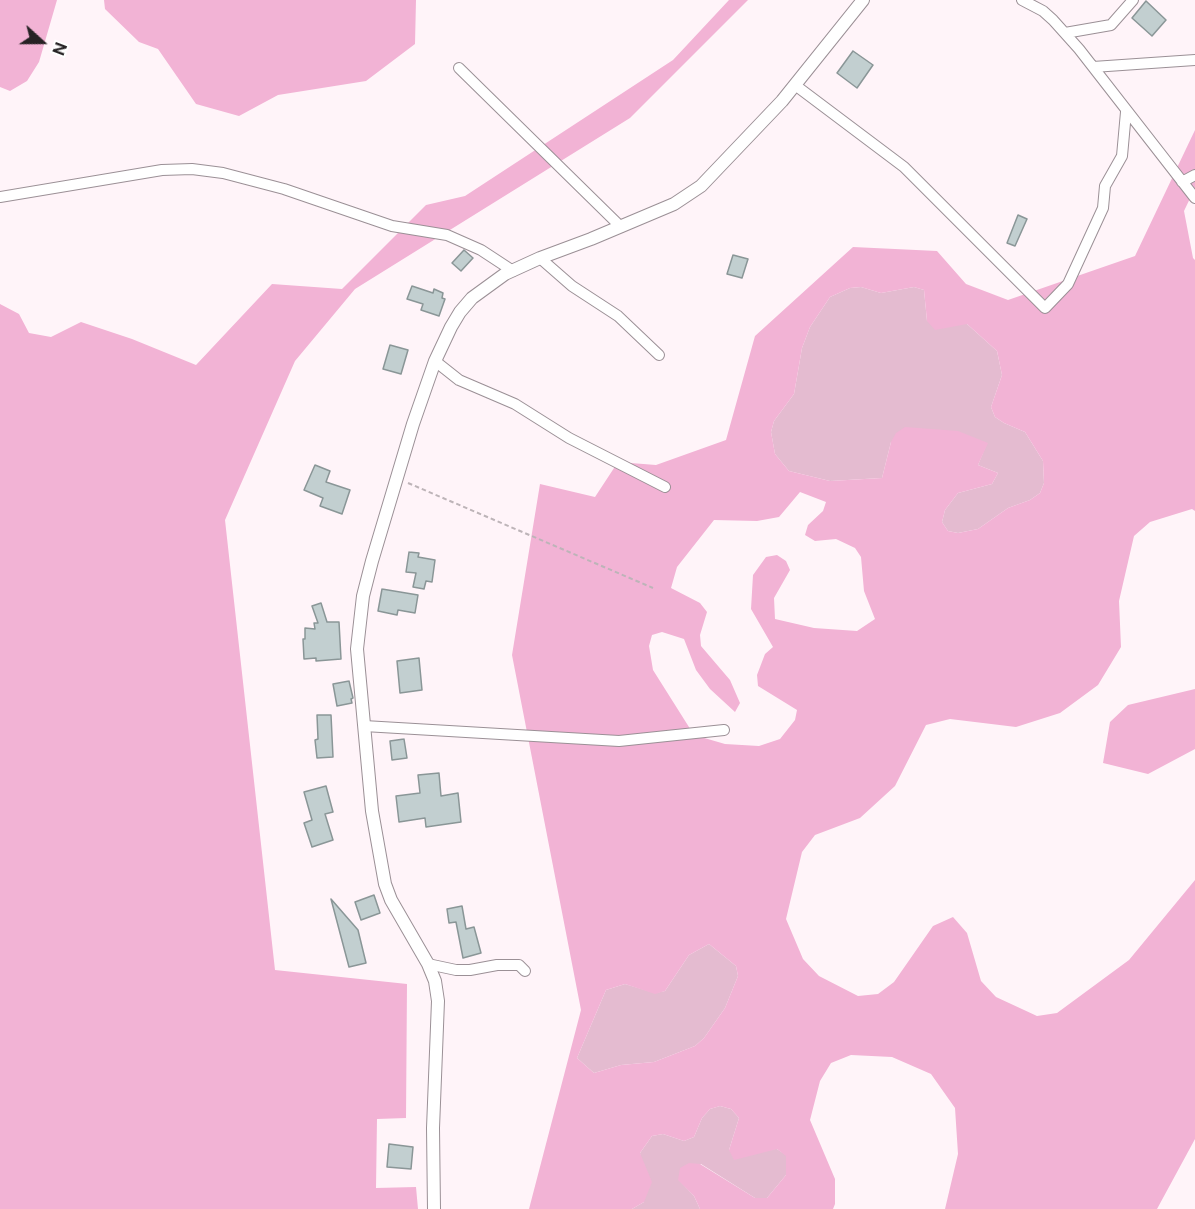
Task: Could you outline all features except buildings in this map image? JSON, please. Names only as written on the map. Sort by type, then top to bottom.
[{"type":"street","points":[[434,1209],[433,1128],[438,1001],[435,981],[428,964],[391,900],[385,884],[372,811],[357,649],[359,622],[366,587],[397,478],[435,361],[451,327],[472,298],[486,287],[540,258],[674,204],[701,186],[795,85],[864,0]]},
{"type":"street","points":[[1022,0],[1043,11],[1065,33],[1195,198]]},
{"type":"street","points":[[1065,33],[1111,25],[1133,0]]},
{"type":"street","points":[[1093,67],[1195,60]]},
{"type":"street","points":[[459,68],[621,227]]},
{"type":"street","points":[[795,85],[904,167],[1045,308],[1068,284],[1103,208],[1105,186],[1122,156],[1126,112]]},
{"type":"street","points":[[0,197],[162,170],[192,169],[223,173],[284,189],[392,226],[447,235],[481,250],[513,271]]},
{"type":"street","points":[[1182,182],[1195,175]]},
{"type":"street","points":[[540,258],[572,286],[618,316],[659,355]]},
{"type":"street","points":[[435,361],[459,380],[515,405],[568,438],[665,487]]},
{"type":"street","points":[[364,726],[619,741],[724,730]]},
{"type":"street","points":[[428,964],[456,970],[519,965],[525,971]]},
{"type":"path","points":[[397,478],[653,588]]},
{"type":"shaded area","points":[[0,0],[57,0],[39,62],[27,81],[10,91],[0,87]]},
{"type":"shaded area","points":[[104,0],[416,0],[415,44],[366,81],[278,95],[239,116],[196,104],[158,49],[139,42],[105,9]]},
{"type":"shaded area","points":[[729,0],[748,0],[630,118],[355,289],[295,361],[225,520],[275,970],[407,984],[406,1118],[377,1119],[376,1188],[416,1187],[418,1209],[0,1209],[0,304],[19,314],[29,333],[51,337],[81,322],[132,339],[196,365],[272,284],[342,289],[426,205],[465,196],[673,60]]},
{"type":"shaded area","points":[[1195,130],[1195,188],[1184,211],[1195,260],[1195,511],[1192,509],[1150,522],[1134,536],[1119,601],[1121,647],[1098,685],[1060,713],[1016,727],[950,719],[926,725],[895,786],[860,818],[815,835],[802,852],[786,919],[803,959],[819,976],[858,996],[878,994],[894,982],[933,926],[953,917],[967,933],[981,981],[996,997],[1037,1016],[1057,1013],[1129,960],[1195,880],[1195,1139],[1157,1209],[945,1209],[958,1154],[955,1108],[931,1074],[892,1057],[851,1055],[831,1063],[820,1081],[810,1120],[835,1179],[833,1209],[700,1209],[694,1196],[678,1180],[680,1168],[689,1163],[700,1164],[755,1198],[767,1198],[786,1175],[786,1156],[777,1149],[734,1160],[729,1150],[739,1118],[731,1109],[720,1106],[710,1109],[702,1118],[694,1137],[684,1141],[663,1134],[652,1136],[640,1153],[652,1182],[644,1202],[632,1209],[529,1209],[581,1010],[512,655],[540,484],[595,497],[618,462],[656,465],[726,440],[755,336],[853,247],[937,251],[966,284],[1008,300],[1135,256]],"holes":[[[861,287],[881,293],[914,287],[924,290],[927,321],[935,330],[967,324],[997,351],[1002,375],[991,407],[995,417],[1025,432],[1043,461],[1044,483],[1040,493],[1030,500],[1008,508],[978,529],[958,533],[948,531],[942,522],[945,510],[958,493],[992,484],[998,473],[978,465],[988,443],[958,431],[905,427],[896,433],[891,442],[882,478],[830,481],[789,471],[775,454],[771,432],[774,421],[794,394],[802,348],[810,327],[830,297],[850,288]],[[800,492],[826,502],[823,511],[808,525],[805,535],[815,541],[836,539],[855,548],[861,557],[864,591],[875,619],[857,631],[814,628],[775,619],[774,598],[790,570],[786,561],[777,555],[766,557],[753,575],[751,609],[773,647],[765,654],[757,675],[758,686],[797,710],[795,720],[780,739],[759,746],[725,744],[694,735],[653,670],[649,646],[652,635],[662,632],[684,639],[696,670],[710,689],[735,712],[740,703],[730,680],[701,646],[700,635],[707,612],[700,603],[671,588],[677,567],[714,520],[757,521],[779,517]],[[709,944],[736,966],[738,976],[725,1008],[704,1038],[695,1046],[654,1062],[621,1065],[594,1073],[577,1058],[606,990],[625,984],[655,994],[665,991],[689,955]]]},
{"type":"shaded area","points":[[861,287],[881,293],[914,287],[924,290],[927,321],[967,324],[997,351],[1002,375],[991,407],[995,417],[1025,432],[1043,461],[1044,483],[1040,493],[1030,500],[1008,508],[978,529],[958,533],[948,531],[942,522],[945,510],[958,493],[992,484],[998,473],[978,465],[987,443],[891,442],[882,478],[830,481],[789,471],[775,454],[771,432],[774,421],[794,394],[802,348],[810,327],[830,297],[850,288]]},
{"type":"shaded area","points":[[1195,689],[1195,749],[1148,774],[1103,763],[1110,722],[1128,705]]},
{"type":"shaded area","points":[[709,944],[736,966],[738,976],[725,1008],[704,1038],[695,1046],[654,1062],[621,1065],[594,1073],[577,1058],[606,990],[625,984],[655,993],[665,991],[689,955]]},
{"type":"shaded area","points":[[720,1106],[731,1109],[739,1118],[729,1150],[777,1149],[786,1155],[786,1175],[767,1198],[755,1198],[701,1164],[679,1180],[694,1196],[700,1209],[632,1209],[644,1202],[640,1153],[652,1136],[663,1134],[684,1141],[694,1137],[702,1118],[710,1109]]}]
